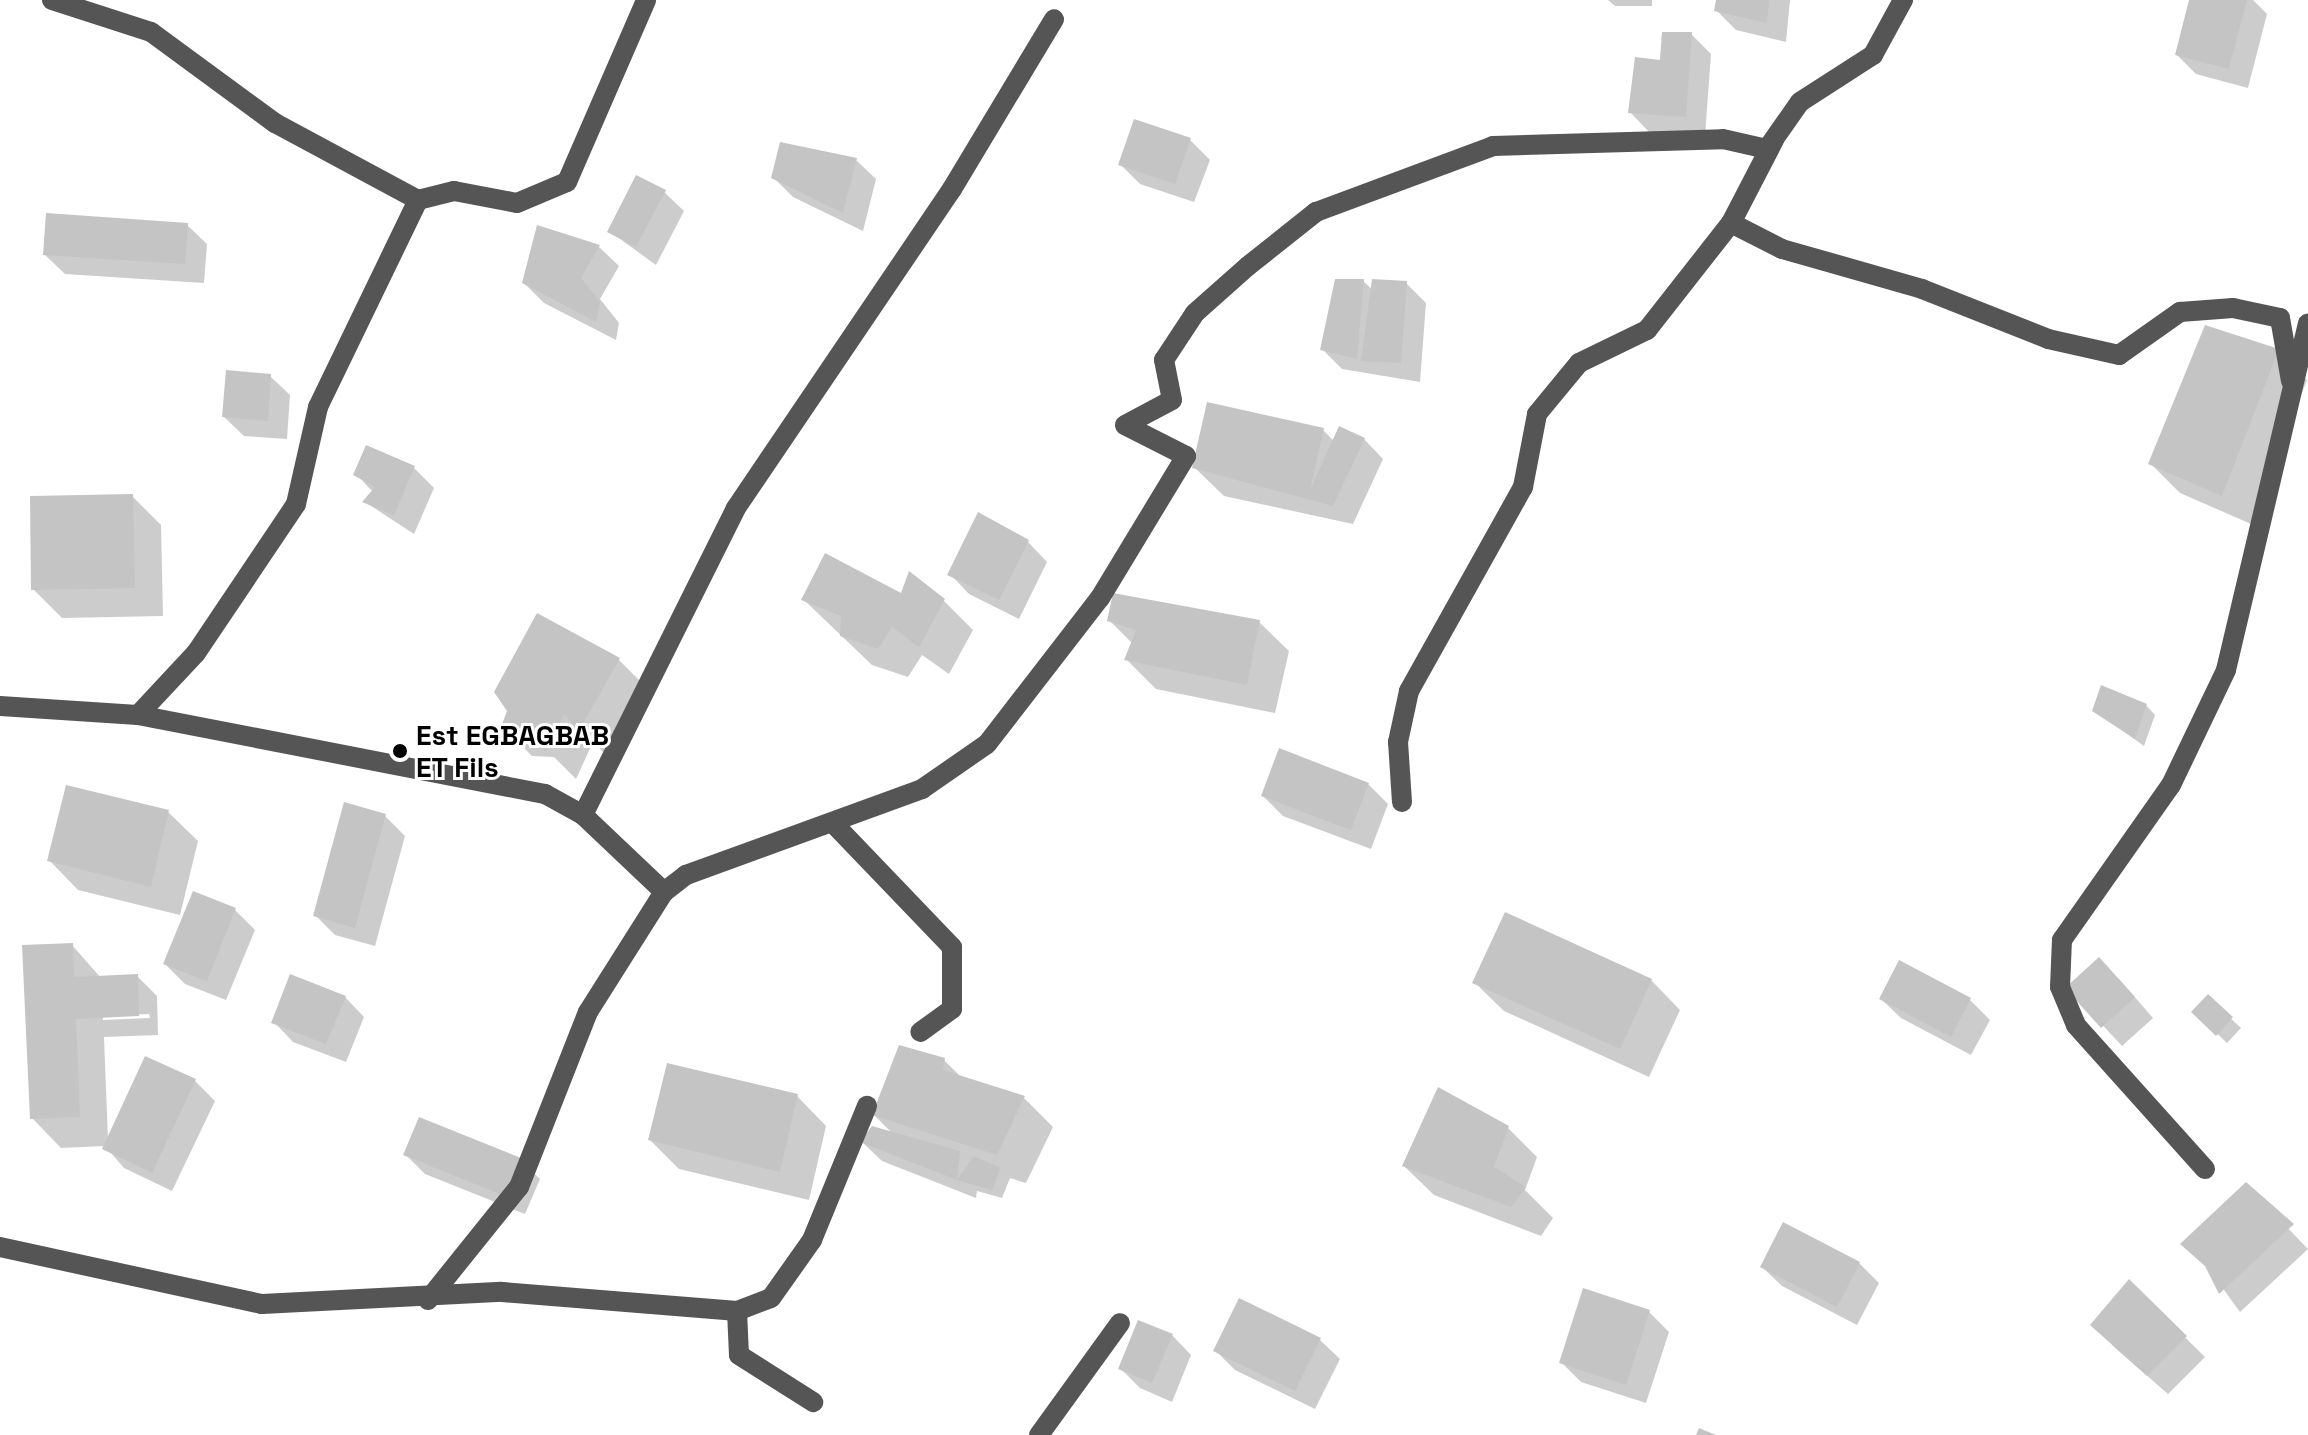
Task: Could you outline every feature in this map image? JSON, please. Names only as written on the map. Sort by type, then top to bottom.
[{"type":"street","points":[[52,0],[151,32],[275,123],[418,200],[454,191],[517,203],[567,182],[633,9],[646,0]]},
{"type":"street","points":[[428,1300],[519,1187],[588,1012],[664,892],[686,875],[922,789],[987,744],[1100,598],[1186,456],[1125,425],[1172,400],[1164,360],[1195,313],[1316,212],[1493,146],[1723,139],[1767,149],[1800,102],[1873,55],[1903,0]]},
{"type":"street","points":[[583,815],[736,508],[952,189],[1054,19]]},
{"type":"street","points":[[1402,802],[1398,742],[1409,691],[1523,487],[1537,414],[1579,363],[1647,330],[1731,223],[1778,133]]},
{"type":"street","points":[[138,715],[196,653],[296,504],[318,407],[418,200]]},
{"type":"street","points":[[1731,223],[1782,249],[1922,289],[2048,339],[2119,355],[2180,312],[2233,308],[2280,318],[2294,393]]},
{"type":"street","points":[[2205,1169],[2076,1025],[2060,987],[2062,940],[2171,785],[2226,670],[2308,324]]},
{"type":"street","points":[[0,706],[138,715],[545,794],[583,815],[664,892]]},
{"type":"street","points":[[833,823],[952,947],[952,1009],[920,1032]]},
{"type":"street","points":[[0,1247],[262,1304],[428,1300],[502,1292],[737,1311],[771,1298],[812,1240],[867,1106]]},
{"type":"street","points":[[737,1311],[739,1355],[813,1402]]},
{"type":"street","points":[[1039,1435],[1120,1323]]},
{"type":"building","points":[[1716,0],[1769,0],[1767,23],[1714,11]]},
{"type":"building","points":[[2189,0],[2247,0],[2229,69],[2175,55]]},
{"type":"building","points":[[1662,32],[1692,32],[1686,117],[1628,113],[1635,57],[1660,60]]},
{"type":"building","points":[[1134,119],[1191,138],[1175,184],[1118,165]]},
{"type":"building","points":[[780,142],[857,158],[843,213],[771,178]]},
{"type":"building","points":[[636,175],[666,190],[636,247],[607,232]]},
{"type":"building","points":[[46,213],[188,223],[185,264],[43,255]]},
{"type":"building","points":[[537,225],[600,245],[581,278],[600,302],[596,322],[522,283]]},
{"type":"building","points":[[1335,279],[1364,279],[1357,359],[1320,350]]},
{"type":"building","points":[[1372,279],[1407,281],[1401,363],[1361,361]]},
{"type":"building","points":[[2205,325],[2279,349],[2222,496],[2148,464]]},
{"type":"building","points":[[226,370],[271,374],[268,421],[222,417]]},
{"type":"building","points":[[1207,402],[1324,428],[1310,490],[1339,426],[1365,438],[1333,506],[1192,468]]},
{"type":"building","points":[[366,445],[415,466],[394,515],[362,502],[375,487],[353,475]]},
{"type":"building","points":[[133,494],[135,588],[31,590],[30,496]]},
{"type":"building","points":[[978,512],[1029,540],[999,600],[947,575]]},
{"type":"building","points":[[825,553],[901,593],[909,571],[945,599],[919,647],[892,627],[878,649],[840,636],[841,616],[801,600]]},
{"type":"building","points":[[1113,593],[1260,620],[1247,685],[1124,660],[1136,630],[1107,621]]},
{"type":"building","points":[[537,613],[620,658],[579,731],[564,714],[546,752],[523,728],[501,727],[507,711],[494,692]]},
{"type":"building","points":[[2101,685],[2147,704],[2135,739],[2092,711]]},
{"type":"building","points":[[1279,748],[1369,783],[1351,830],[1261,796]]},
{"type":"building","points":[[66,785],[169,810],[151,887],[47,861]]},
{"type":"building","points":[[344,802],[386,814],[355,928],[313,916]]},
{"type":"building","points":[[193,891],[236,908],[207,981],[163,964]]},
{"type":"building","points":[[1505,912],[1652,979],[1620,1049],[1472,983]]},
{"type":"building","points":[[73,943],[74,977],[138,974],[139,1016],[76,1019],[80,1117],[30,1119],[22,945]]},
{"type":"building","points":[[2099,957],[2135,997],[2101,1028],[2065,988]]},
{"type":"building","points":[[1899,960],[1971,998],[1951,1037],[1879,999]]},
{"type":"building","points":[[290,974],[346,996],[326,1044],[271,1023]]},
{"type":"building","points":[[2208,994],[2233,1017],[2216,1036],[2191,1012]]},
{"type":"building","points":[[899,1045],[945,1058],[943,1070],[1025,1096],[997,1155],[872,1115]]},
{"type":"building","points":[[145,1056],[196,1079],[152,1173],[102,1149]]},
{"type":"building","points":[[667,1063],[798,1094],[780,1172],[648,1140]]},
{"type":"building","points":[[1438,1087],[1509,1126],[1494,1167],[1526,1187],[1511,1207],[1402,1166]]},
{"type":"building","points":[[419,1117],[521,1158],[505,1196],[403,1155]]},
{"type":"building","points":[[872,1126],[960,1151],[957,1180],[860,1142]]},
{"type":"building","points":[[974,1156],[1001,1168],[992,1190],[957,1180]]},
{"type":"building","points":[[2246,1182],[2294,1224],[2219,1294],[2205,1266],[2180,1244]]},
{"type":"building","points":[[1783,1222],[1860,1262],[1837,1307],[1760,1267]]},
{"type":"building","points":[[2129,1279],[2187,1336],[2147,1376],[2090,1325]]},
{"type":"building","points":[[1583,1288],[1650,1310],[1626,1385],[1559,1363]]},
{"type":"building","points":[[1239,1298],[1321,1338],[1295,1391],[1213,1351]]},
{"type":"building","points":[[1138,1320],[1173,1334],[1152,1383],[1118,1369]]},
{"type":"building","points":[[1699,1428],[1716,1435],[1696,1435]]},
{"type":"place","name":"Est EGBAGBAB ET Fils","points":[[400,751]]}]
